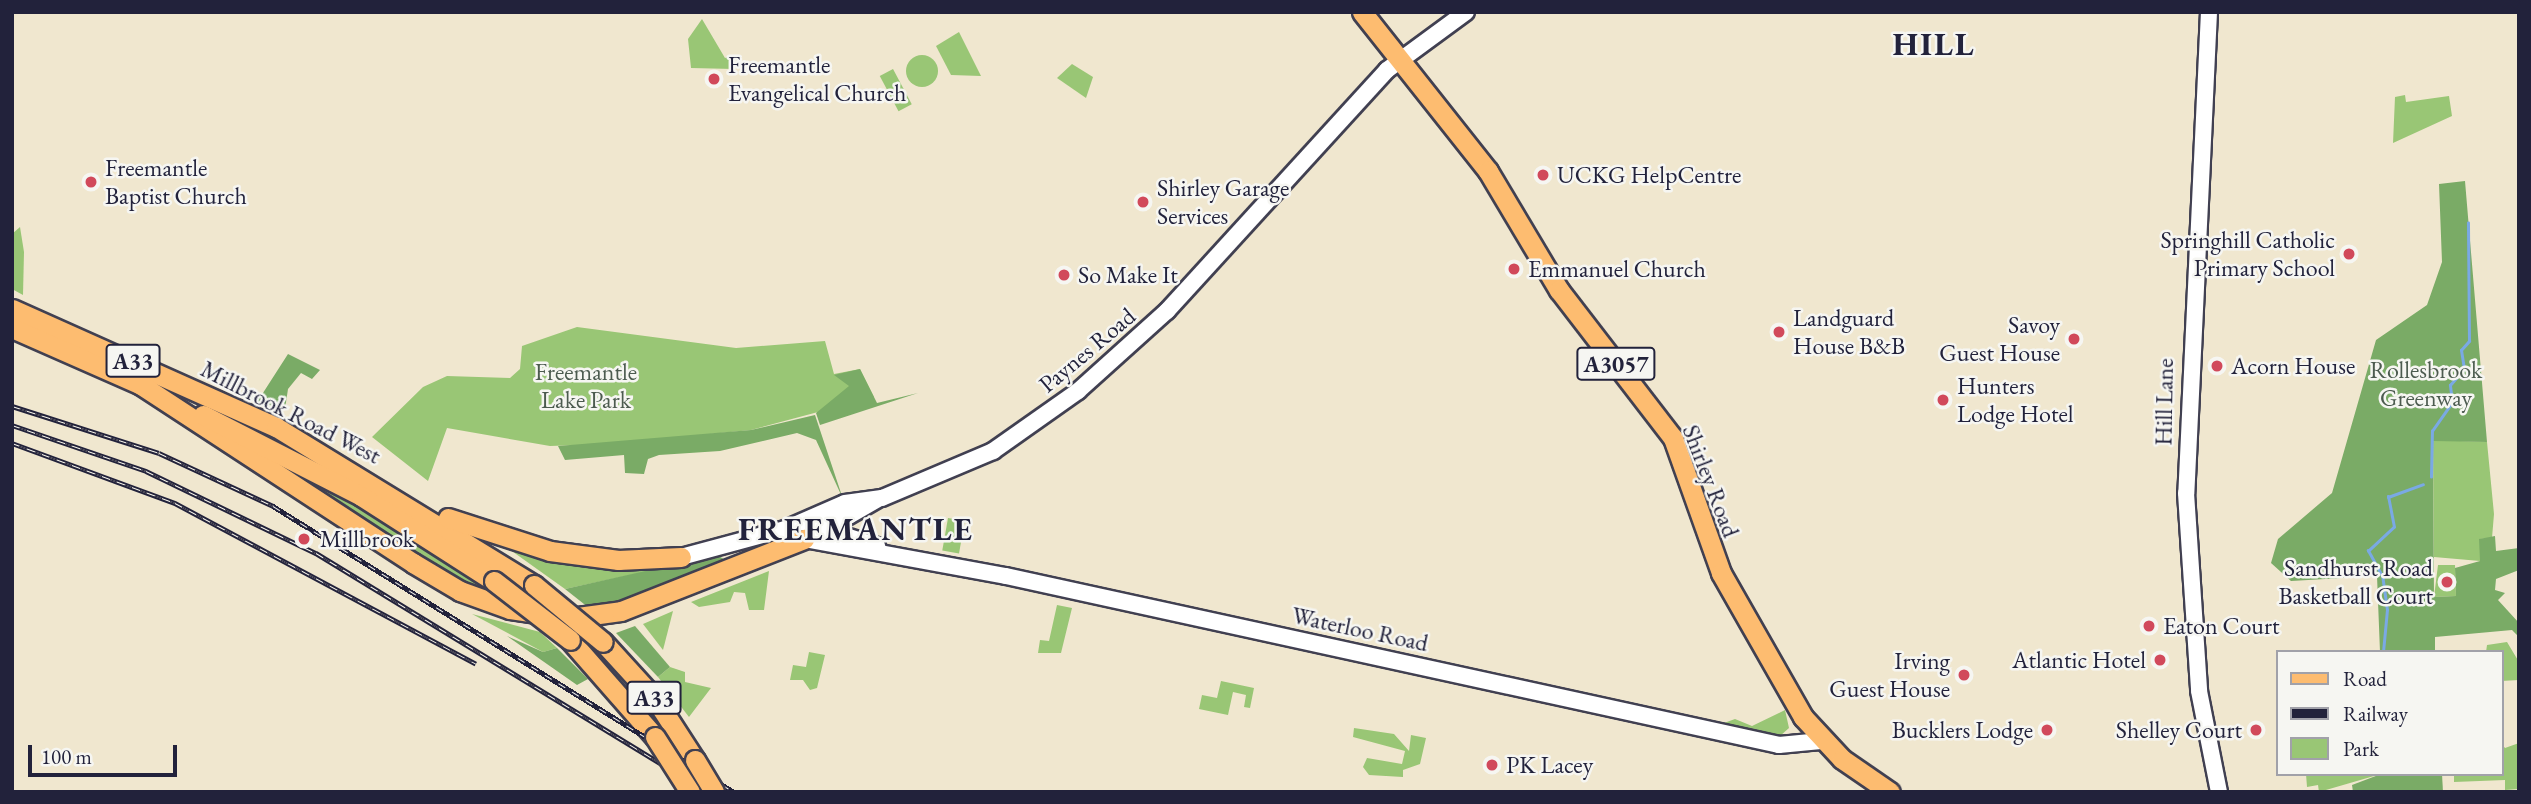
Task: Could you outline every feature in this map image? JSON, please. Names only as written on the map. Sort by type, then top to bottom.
[{"type":"main road","name":"Shirley Road","points":[[1362,12],[1488,171],[1559,290],[1673,438],[1721,573],[1821,741],[1890,792]]},
{"type":"main road","name":"Millbrook Road West","points":[[12,309],[260,419],[393,494],[534,585],[603,642],[656,700],[714,792]]},
{"type":"main road","name":"Millbrook Road West","points":[[12,328],[138,383],[331,480],[494,581],[570,640],[655,737],[690,792]]},
{"type":"main road","points":[[138,383],[413,563],[460,591],[510,609],[570,618],[621,611],[803,530]]},
{"type":"main road","points":[[393,494],[477,531],[550,551],[618,560],[681,557]]},
{"type":"street","name":"Paynes Road","points":[[803,530],[845,503],[878,499],[983,457],[1077,391],[1167,311],[1400,58],[1466,12]]},
{"type":"street","name":"Hill Lane","points":[[2209,12],[2186,493],[2199,691],[2219,792]]},
{"type":"street","name":"Paynes Road","points":[[681,557],[803,530],[831,527],[857,515],[878,499]]},
{"type":"street","points":[[856,539],[857,515]]},
{"type":"street","name":"Waterloo Road","points":[[831,527],[890,553]]},
{"type":"street","name":"Waterloo Road","points":[[803,530],[890,553],[1779,745],[1821,741]]},
{"type":"green space","points":[[702,19],[725,58],[732,55],[734,69],[691,68],[688,39]]},
{"type":"green space","points":[[959,32],[981,76],[951,75],[936,46]]},
{"type":"green space","points":[[922,55],[933,60],[938,71],[933,82],[922,87],[911,82],[906,71],[911,60]]},
{"type":"green space","points":[[1072,64],[1093,77],[1086,98],[1057,78]]},
{"type":"green space","points":[[893,69],[912,104],[899,111],[880,76]]},
{"type":"green space","points":[[2405,95],[2406,102],[2449,96],[2452,116],[2393,143],[2395,97]]},
{"type":"green space","name":"Rollesbrook Greenway","points":[[2465,181],[2487,442],[2433,441],[2434,597],[2456,596],[2455,568],[2480,561],[2479,539],[2495,536],[2496,551],[2519,548],[2519,570],[2496,579],[2495,590],[2505,593],[2498,600],[2519,623],[2519,637],[2512,630],[2435,637],[2435,650],[2380,650],[2377,576],[2291,581],[2271,563],[2278,539],[2332,493],[2376,340],[2427,305],[2442,262],[2439,184]]},
{"type":"green space","points":[[20,227],[24,252],[23,295],[12,289],[12,234]]},
{"type":"green space","name":"Freemantle Lake Park","points":[[577,327],[736,348],[825,341],[834,374],[860,369],[874,397],[751,430],[609,444],[550,446],[447,428],[428,481],[372,437],[423,387],[447,376],[510,378],[520,369],[522,346]]},
{"type":"green space","points":[[288,354],[320,370],[312,379],[301,373],[288,389],[285,409],[246,399],[248,391],[261,396]]},
{"type":"green space","points":[[860,369],[877,403],[918,393],[820,425],[816,413],[849,386],[834,375]]},
{"type":"green space","points":[[815,415],[843,499],[816,440],[797,433],[720,451],[659,455],[648,459],[644,474],[625,473],[624,455],[565,460],[558,446],[751,430]]},
{"type":"green space","points":[[210,423],[391,522],[497,596],[460,583]]},
{"type":"green space","points":[[2433,440],[2487,442],[2494,514],[2492,538],[2480,539],[2480,561],[2434,557]]},
{"type":"green space","points":[[948,518],[965,521],[959,553],[942,550]]},
{"type":"green space","points":[[509,549],[546,558],[696,561],[565,589]]},
{"type":"green space","points":[[717,555],[732,564],[644,597],[589,608],[565,589]]},
{"type":"green space","name":"Sandhurst Road Basketball Court","points":[[2438,565],[2455,565],[2456,596],[2434,597]]},
{"type":"green space","points":[[769,571],[764,610],[749,610],[745,593],[734,592],[730,602],[699,607],[691,602]]},
{"type":"green space","points":[[1057,605],[1072,608],[1061,653],[1038,653],[1040,640],[1049,641]]},
{"type":"green space","points":[[673,611],[663,650],[643,624]]},
{"type":"green space","points":[[472,614],[540,632],[557,648],[543,652]]},
{"type":"green space","points":[[635,626],[670,667],[658,677],[616,633]]},
{"type":"green space","points":[[507,636],[543,652],[557,648],[588,679],[577,685]]},
{"type":"green space","points":[[2507,642],[2519,662],[2519,680],[2503,681],[2503,650],[2486,650],[2487,645]]},
{"type":"green space","points":[[809,652],[825,655],[817,688],[810,690],[803,680],[790,680],[793,665],[806,667]]},
{"type":"green space","points":[[670,667],[685,672],[685,682],[711,688],[689,717],[658,677]]},
{"type":"green space","points":[[1221,681],[1254,688],[1250,708],[1244,707],[1246,695],[1233,692],[1228,715],[1199,709],[1202,695],[1217,698]]},
{"type":"green space","points":[[1785,710],[1789,728],[1780,736],[1724,723],[1735,719],[1752,726]]},
{"type":"green space","points":[[1354,728],[1394,734],[1409,751],[1411,735],[1426,738],[1420,764],[1403,770],[1403,777],[1369,775],[1363,767],[1367,758],[1402,764],[1405,751],[1353,737]]},
{"type":"green space","points":[[2519,743],[2519,789],[2505,790],[2505,780],[2454,782],[2454,776],[2503,776],[2503,746],[2505,748]]},
{"type":"green space","points":[[2306,776],[2374,776],[2319,792],[2318,785],[2307,787]]},
{"type":"green space","points":[[2376,776],[2442,776],[2443,792],[2353,792],[2352,785]]},
{"type":"waterway","points":[[2431,477],[2432,431],[2452,402],[2450,385],[2464,369],[2461,350],[2469,341],[2468,223]]},
{"type":"waterway","points":[[2383,650],[2387,610],[2382,576],[2368,551],[2394,527],[2388,497],[2423,484]]},
{"type":"railway","points":[[12,406],[159,453],[273,506],[734,792]]},
{"type":"railway","points":[[12,425],[146,471],[316,553],[708,792]]},
{"type":"railway","points":[[12,443],[175,503],[476,664]]},
{"type":"place","name":"Freemantle Evangelical Church","points":[[714,79]]},
{"type":"place","name":"UCKG HelpCentre","points":[[1543,175]]},
{"type":"place","name":"Freemantle Baptist Church","points":[[91,182]]},
{"type":"place","name":"Shirley Garage Services","points":[[1143,202]]},
{"type":"place","name":"Springhill Catholic Primary School","points":[[2349,254]]},
{"type":"place","name":"Emmanuel Church","points":[[1514,269]]},
{"type":"place","name":"So Make It","points":[[1064,275]]},
{"type":"place","name":"Landguard House B&B","points":[[1779,332]]},
{"type":"place","name":"Savoy Guest House","points":[[2074,339]]},
{"type":"place","name":"Acorn House","points":[[2217,366]]},
{"type":"place","name":"Hunters Lodge Hotel","points":[[1943,400]]},
{"type":"place","name":"Millbrook","points":[[304,539]]},
{"type":"place","name":"Sandhurst Road Basketball Court","points":[[2447,582]]},
{"type":"place","name":"Eaton Court","points":[[2149,626]]},
{"type":"place","name":"Atlantic Hotel","points":[[2160,660]]},
{"type":"place","name":"Irving Guest House","points":[[1964,675]]},
{"type":"place","name":"Bucklers Lodge","points":[[2047,730]]},
{"type":"place","name":"Shelley Court","points":[[2256,730]]},
{"type":"place","name":"PK Lacey","points":[[1492,765]]},
{"type":"district","name":"HILL","points":[[1934,44]]},
{"type":"district","name":"FREEMANTLE","points":[[856,529]]}]
